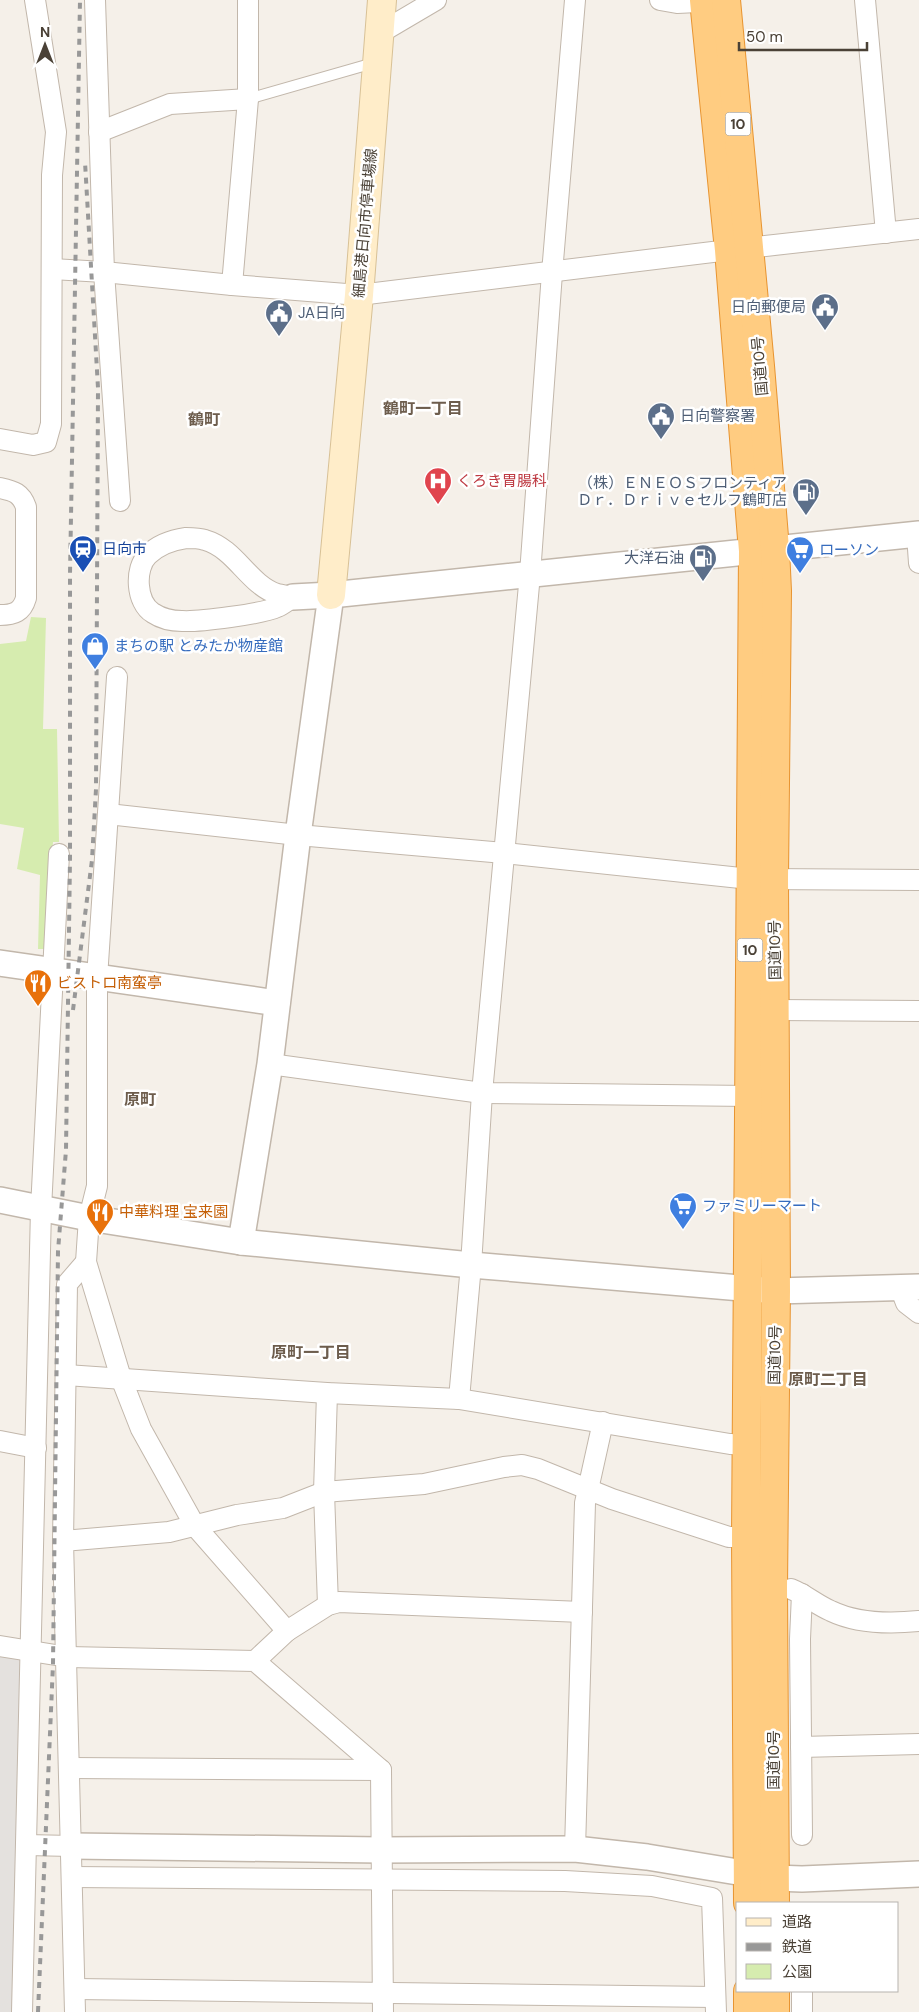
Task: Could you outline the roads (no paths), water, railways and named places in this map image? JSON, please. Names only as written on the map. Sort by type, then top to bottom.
[{"type":"highway","name":"国道10号","points":[[717,0],[764,550],[762,879],[750,1096],[746,1537],[748,1902]]},
{"type":"highway","name":"国道10号","points":[[762,879],[775,1010],[776,1291],[772,1587],[775,1891]]},
{"type":"highway","points":[[748,1992],[748,2012]]},
{"type":"highway","points":[[775,1992],[775,2012]]},
{"type":"main road","name":"細島港日向市停車場線","points":[[331,595],[359,295],[382,0]]},
{"type":"street","points":[[0,439],[33,445],[46,442],[51,424],[52,176],[56,132],[35,0]]},
{"type":"street","points":[[95,0],[104,272],[120,502]]},
{"type":"street","points":[[232,285],[248,99],[248,0]]},
{"type":"street","points":[[380,34],[436,0]]},
{"type":"street","points":[[459,1399],[471,1265],[482,1093],[530,574],[552,272],[575,0]]},
{"type":"street","points":[[660,0],[677,3],[717,0]]},
{"type":"street","points":[[865,0],[886,233]]},
{"type":"street","points":[[99,132],[170,104],[248,99]]},
{"type":"street","points":[[52,269],[359,295],[919,229]]},
{"type":"street","points":[[0,488],[15,491],[22,497],[26,506],[26,598],[24,606],[16,613],[0,615]]},
{"type":"street","points":[[293,597],[277,607],[260,612],[184,622],[165,619],[151,612],[144,603],[140,592],[140,569],[147,556],[170,540],[186,538],[204,539],[217,545],[232,554],[261,584],[277,594],[293,597],[331,595],[918,534],[919,563]]},
{"type":"street","points":[[242,1242],[270,1064],[298,835],[331,595]]},
{"type":"street","points":[[117,677],[98,978],[97,1186],[89,1218],[86,1262],[120,1378],[141,1429],[195,1526],[288,1631]]},
{"type":"street","points":[[108,814],[298,835],[504,853],[762,879],[919,880]]},
{"type":"street","points":[[22,2012],[41,1208],[59,854]]},
{"type":"street","points":[[0,963],[277,1003]]},
{"type":"street","points":[[775,1010],[919,1011]]},
{"type":"street","points":[[270,1064],[482,1093],[750,1096]]},
{"type":"street","points":[[0,1200],[89,1218],[242,1242],[471,1265],[776,1291],[910,1287],[906,1303],[919,1313]]},
{"type":"street","points":[[75,2012],[64,1541],[67,1284],[86,1262]]},
{"type":"street","points":[[66,1375],[327,1393],[459,1399],[730,1444],[747,1445]]},
{"type":"street","points":[[327,1393],[324,1492],[328,1605]]},
{"type":"street","points":[[574,1849],[585,1503],[604,1422]]},
{"type":"street","points":[[0,1441],[36,1448]]},
{"type":"street","points":[[64,1541],[169,1532],[237,1515],[283,1508],[324,1492],[424,1484],[522,1465],[538,1469],[612,1499],[729,1536],[746,1537]]},
{"type":"street","points":[[772,1587],[792,1589],[832,1612],[855,1619],[884,1623],[919,1621]]},
{"type":"street","points":[[802,1594],[800,1639],[802,1835]]},
{"type":"street","points":[[255,1662],[288,1631],[328,1605],[338,1602],[582,1612]]},
{"type":"street","points":[[0,1646],[68,1657],[255,1662],[381,1770],[384,2002]]},
{"type":"street","points":[[801,1747],[919,1744]]},
{"type":"street","points":[[70,1768],[381,1770]]},
{"type":"street","points":[[26,1845],[381,1850],[574,1849],[647,1857],[748,1875],[775,1891],[802,1879],[919,1874]]},
{"type":"street","points":[[72,1877],[565,1881],[652,1886],[712,1898],[716,2004],[384,2002],[75,1989]]},
{"type":"street","points":[[802,1992],[802,2012]]},
{"type":"lane","points":[[248,99],[378,62]]},
{"type":"railway","points":[[38,2012],[53,1664],[58,1251],[66,1150],[70,858],[70,574],[80,0]]},
{"type":"railway","points":[[73,1010],[92,860],[96,789],[98,388],[85,162]]},
{"type":"place","name":"日向郵便局","points":[[825,331]]},
{"type":"place","name":"JA日向","points":[[279,337]]},
{"type":"place","name":"日向警察署","points":[[661,440]]},
{"type":"place","name":"くろき胃腸科","points":[[438,505]]},
{"type":"place","name":"（株）ＥＮＥＯＳフロンティア Ｄｒ．Ｄｒｉｖｅセルフ鶴町店","points":[[806,516]]},
{"type":"place","name":"日向市","points":[[83,573]]},
{"type":"place","name":"ローソン","points":[[800,574]]},
{"type":"place","name":"大洋石油","points":[[703,582]]},
{"type":"place","name":"まちの駅 とみたか物産館","points":[[95,670]]},
{"type":"place","name":"ビストロ南蛮亭","points":[[38,1007]]},
{"type":"place","name":"ファミリーマート","points":[[683,1230]]},
{"type":"place","name":"中華料理 宝来園","points":[[100,1236]]},
{"type":"district","name":"鶴町一丁目","points":[[423,408]]},
{"type":"district","name":"鶴町","points":[[204,419]]},
{"type":"district","name":"原町","points":[[140,1099]]},
{"type":"district","name":"原町一丁目","points":[[311,1352]]},
{"type":"district","name":"原町二丁目","points":[[828,1379]]}]
